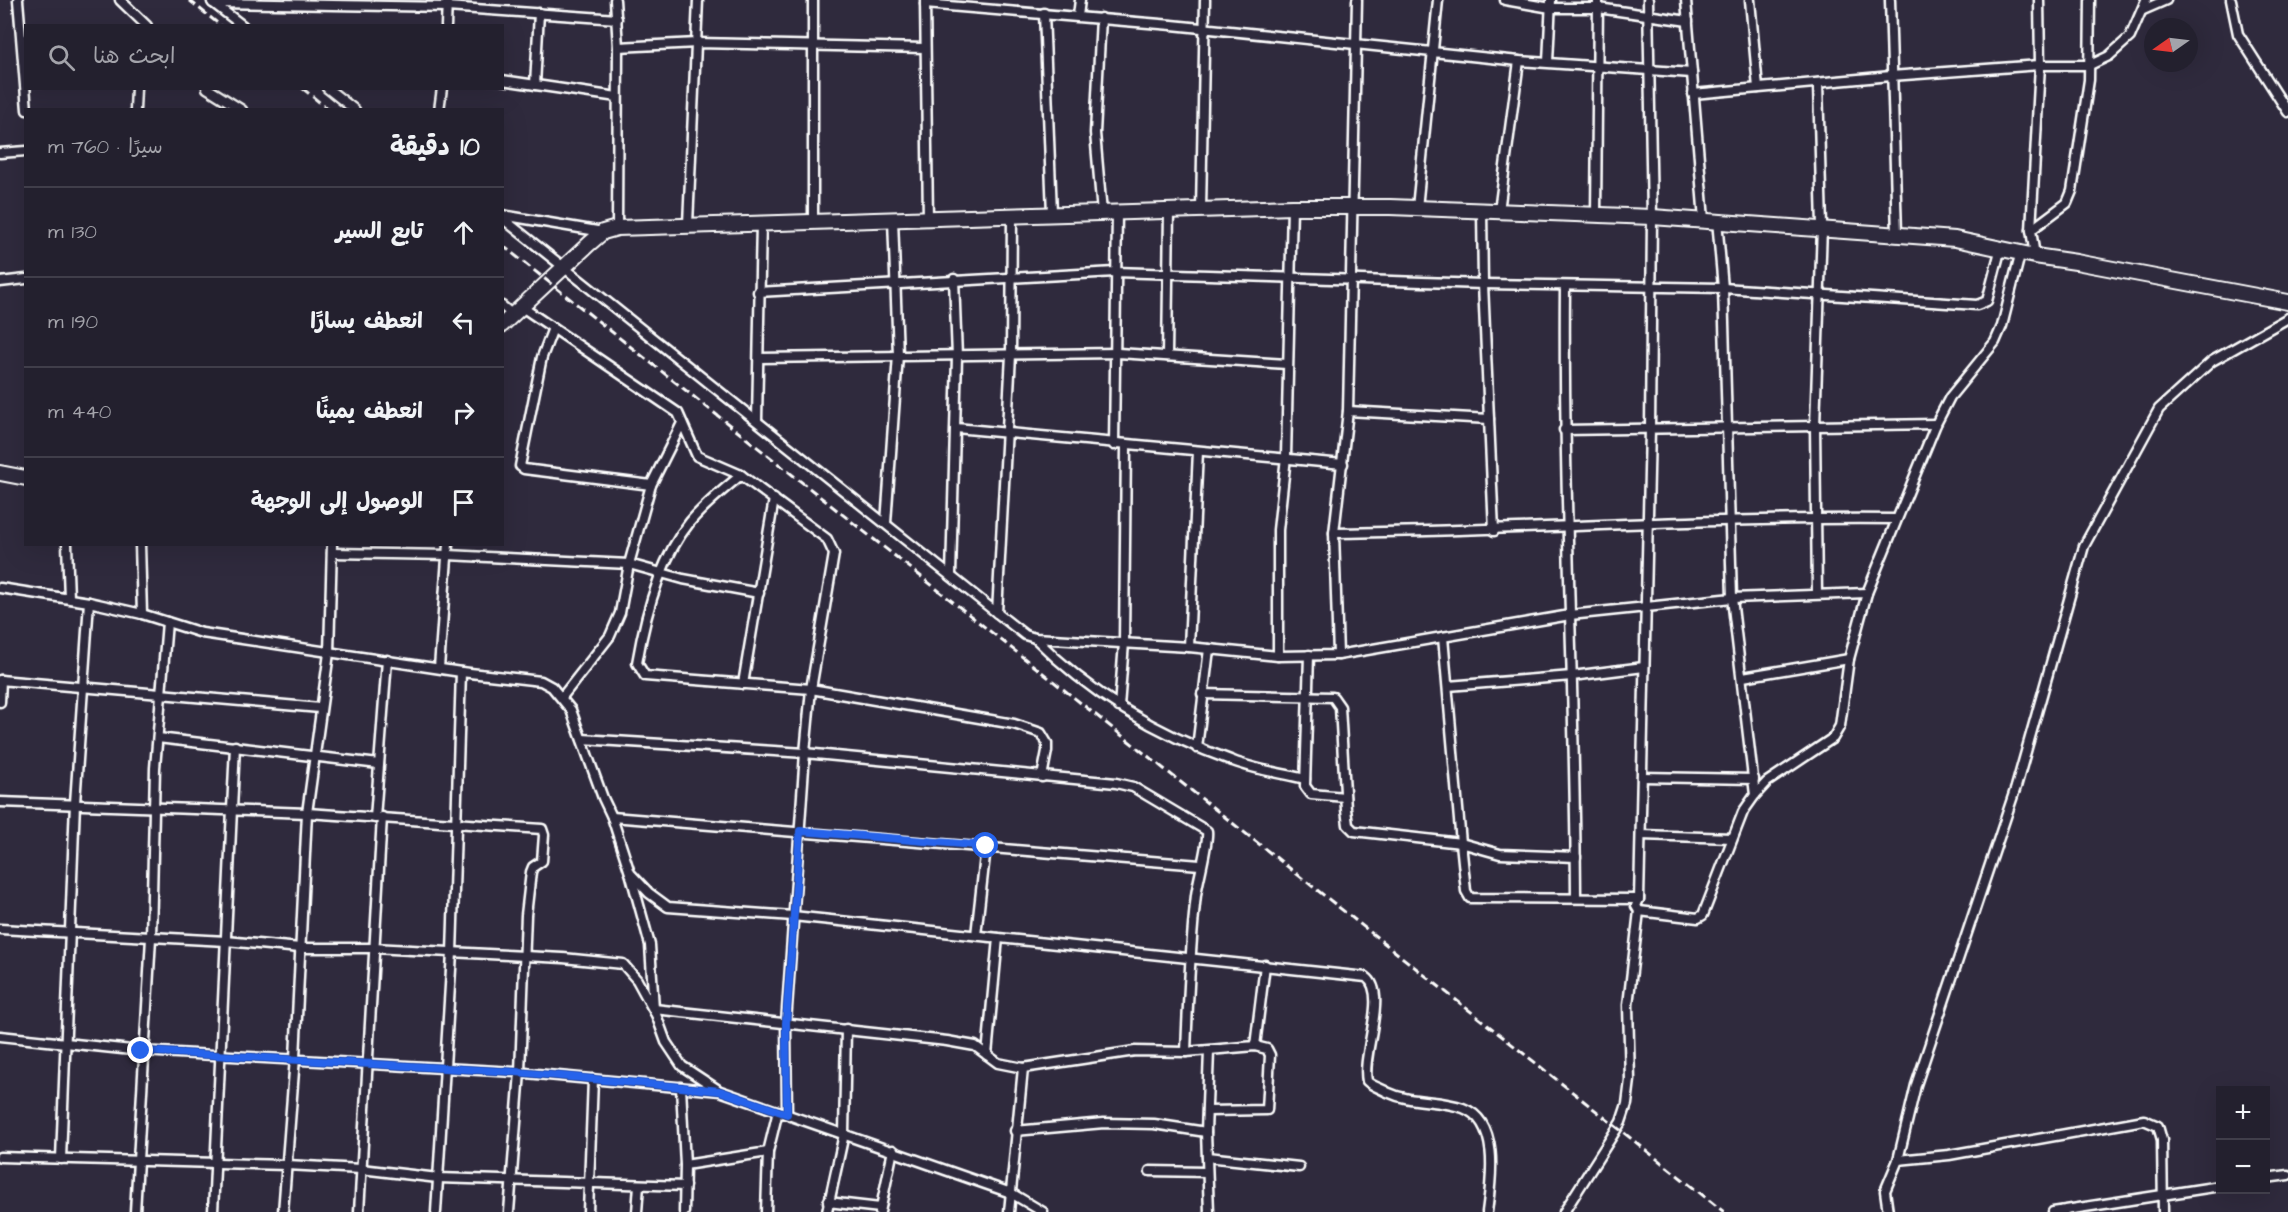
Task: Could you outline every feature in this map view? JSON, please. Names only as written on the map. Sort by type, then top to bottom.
[{"type":"main road","points":[[504,322],[512,309],[603,232],[617,228],[1292,207],[1417,208],[1652,217],[1955,238],[2021,251],[2035,256],[2076,261],[2288,302]]},
{"type":"main road","points":[[0,472],[24,478]]},
{"type":"street","points":[[18,0],[24,73]]},
{"type":"street","points":[[120,0],[143,24]]},
{"type":"street","points":[[615,0],[618,19],[617,228]]},
{"type":"street","points":[[688,224],[698,0]]},
{"type":"street","points":[[813,0],[813,221]]},
{"type":"street","points":[[1078,16],[1080,0]]},
{"type":"street","points":[[1201,210],[1202,29],[1205,0]]},
{"type":"street","points":[[1338,655],[1334,533],[1348,411],[1353,279],[1357,0]]},
{"type":"street","points":[[1417,208],[1438,0]]},
{"type":"street","points":[[1504,0],[1551,4],[1598,4],[1688,21]]},
{"type":"street","points":[[1564,1212],[1621,1122],[1627,1104],[1630,1080],[1628,1005],[1639,910],[1636,906],[1639,899],[1641,835],[1650,429],[1652,217],[1648,0]]},
{"type":"street","points":[[1686,0],[1693,94],[1723,288],[1732,598],[1755,795]]},
{"type":"street","points":[[1750,0],[1758,88]]},
{"type":"street","points":[[1890,0],[1897,234]]},
{"type":"street","points":[[2035,256],[2031,230],[2040,66],[2039,0]]},
{"type":"street","points":[[2031,230],[2067,203],[2072,191],[2090,65],[2090,0]]},
{"type":"street","points":[[1693,94],[1891,76],[2090,65],[2109,56],[2130,37],[2146,0]]},
{"type":"street","points":[[2143,10],[2166,0]]},
{"type":"street","points":[[2231,0],[2238,34],[2288,112]]},
{"type":"street","points":[[211,2],[447,3],[618,19]]},
{"type":"street","points":[[211,2],[240,24]]},
{"type":"street","points":[[928,219],[925,2],[1519,61],[1649,68],[1692,73]]},
{"type":"street","points":[[446,24],[447,3]]},
{"type":"street","points":[[1548,62],[1551,4]]},
{"type":"street","points":[[1596,216],[1598,4]]},
{"type":"street","points":[[535,85],[539,13]]},
{"type":"street","points":[[1044,13],[1052,213]]},
{"type":"street","points":[[1101,18],[1095,133],[1102,213]]},
{"type":"street","points":[[618,47],[697,43],[925,48]]},
{"type":"street","points":[[1499,211],[1519,61]]},
{"type":"street","points":[[504,80],[617,97]]},
{"type":"street","points":[[1817,594],[1815,426],[1822,227],[1818,83]]},
{"type":"street","points":[[25,90],[27,108]]},
{"type":"street","points":[[135,108],[136,90]]},
{"type":"street","points":[[210,90],[239,108]]},
{"type":"street","points":[[330,90],[352,108]]},
{"type":"street","points":[[439,108],[442,90]]},
{"type":"street","points":[[0,153],[24,151]]},
{"type":"street","points":[[1278,656],[1278,530],[1286,457],[1292,207]]},
{"type":"street","points":[[1482,210],[1494,531]]},
{"type":"street","points":[[1167,356],[1168,211]]},
{"type":"street","points":[[1114,445],[1118,353],[1115,272],[1117,212]]},
{"type":"street","points":[[997,613],[1011,355],[1012,216]]},
{"type":"street","points":[[504,217],[603,232]]},
{"type":"street","points":[[504,219],[997,613],[1025,635],[1035,638],[1189,647],[1278,656],[1338,655],[1570,615],[1732,598],[1867,593]]},
{"type":"street","points":[[886,523],[898,355],[893,283],[892,219]]},
{"type":"street","points":[[757,420],[761,222]]},
{"type":"street","points":[[758,292],[954,279],[1115,272],[1483,284],[1723,288],[1983,304],[1987,301],[2001,247]]},
{"type":"street","points":[[1639,910],[1698,918],[1703,915],[1743,812],[1755,795],[1767,782],[1833,738],[1842,714],[1849,659],[1867,593],[1896,519],[1918,473],[1936,424],[1950,396],[1995,342],[2002,326],[2021,251]]},
{"type":"street","points":[[0,282],[24,279]]},
{"type":"street","points":[[951,575],[957,357],[954,279]]},
{"type":"street","points":[[1565,286],[1564,430],[1576,897]]},
{"type":"street","points":[[512,309],[552,328],[678,412],[697,456],[741,475],[827,539],[834,554],[811,689],[793,916],[783,1112],[768,1152],[766,1212]]},
{"type":"street","points":[[1888,1212],[1885,1191],[1898,1160],[1916,1085],[2016,787],[2084,546],[2159,409],[2212,361],[2288,318]]},
{"type":"street","points":[[552,328],[542,357],[520,466],[524,470],[651,485]]},
{"type":"street","points":[[760,357],[898,355],[957,357],[1118,353],[1287,364]]},
{"type":"street","points":[[1348,411],[1490,419]]},
{"type":"street","points":[[562,697],[610,636],[620,614],[629,564],[651,485],[682,423]]},
{"type":"street","points":[[1564,430],[1936,424]]},
{"type":"street","points":[[956,428],[1114,445],[1286,457],[1343,464]]},
{"type":"street","points":[[1119,707],[1124,643],[1126,446]]},
{"type":"street","points":[[1189,647],[1198,451]]},
{"type":"street","points":[[741,475],[714,496],[689,524],[663,572],[647,609],[637,663],[645,676],[811,689],[1014,724],[1041,733],[1047,743],[1042,777]]},
{"type":"street","points":[[743,684],[774,499]]},
{"type":"street","points":[[1334,533],[1494,531],[1729,520],[1896,519]]},
{"type":"street","points":[[68,546],[69,598]]},
{"type":"street","points":[[140,546],[142,614]]},
{"type":"street","points":[[439,668],[448,546]]},
{"type":"street","points":[[283,1212],[295,1058],[306,813],[329,653],[332,549],[629,564],[683,579],[759,593]]},
{"type":"street","points":[[0,588],[89,602],[142,614],[202,633],[461,672],[541,681],[562,697],[571,710],[612,817],[650,945],[655,1012]]},
{"type":"street","points":[[61,1159],[63,1043],[75,803],[89,602]]},
{"type":"street","points":[[135,1212],[151,938],[158,738],[167,622]]},
{"type":"street","points":[[1443,637],[1461,843],[1466,891],[1470,898],[1639,899]]},
{"type":"street","points":[[1035,638],[1054,658],[1119,707],[1197,748],[1234,762],[1305,779]]},
{"type":"street","points":[[1197,748],[1209,649]]},
{"type":"street","points":[[1309,655],[1305,786],[1311,794],[1345,797]]},
{"type":"street","points":[[1743,677],[1849,659]]},
{"type":"street","points":[[359,1212],[368,1063],[379,764],[387,660]]},
{"type":"street","points":[[1448,686],[1572,676],[1644,667]]},
{"type":"street","points":[[436,1212],[452,953],[458,822],[461,672]]},
{"type":"street","points":[[0,702],[0,680],[82,685],[321,708]]},
{"type":"street","points":[[1202,694],[1333,697],[1338,702],[1348,825],[1354,831],[1461,843],[1500,854],[1576,857]]},
{"type":"street","points":[[158,738],[379,764]]},
{"type":"street","points":[[582,739],[805,753],[1133,787],[1207,831],[1208,837],[1200,865],[1189,957],[1186,1052]]},
{"type":"street","points":[[213,1212],[235,746]]},
{"type":"street","points":[[1642,777],[1754,779]]},
{"type":"street","points":[[0,802],[306,813],[542,829],[544,836],[542,861],[533,867],[531,872],[525,915],[519,1072],[509,1212]]},
{"type":"street","points":[[612,817],[1200,865]]},
{"type":"street","points":[[1641,835],[1732,838]]},
{"type":"street","points":[[976,935],[986,846]]},
{"type":"street","points":[[630,873],[649,893],[668,907],[793,916],[1366,977],[1374,988],[1375,1003],[1367,1081],[1404,1100],[1461,1107],[1471,1112],[1486,1131],[1490,1154],[1491,1178],[1487,1212]]},
{"type":"street","points":[[0,929],[226,941],[300,948],[373,948],[623,964],[637,980],[655,1012],[666,1042],[682,1066],[720,1091]]},
{"type":"street","points":[[987,1055],[998,938]]},
{"type":"street","points":[[1255,1046],[1265,965]]},
{"type":"street","points":[[655,1012],[786,1023],[947,1041],[975,1046],[998,1063],[1023,1068],[1089,1059],[1114,1053],[1161,1050],[1209,1051],[1255,1046],[1269,1051],[1267,1110],[1208,1111]]},
{"type":"street","points":[[827,1212],[844,1134],[846,1029]]},
{"type":"street","points":[[0,1036],[143,1051],[519,1072],[720,1091],[1011,1193],[1043,1212]]},
{"type":"street","points":[[1209,1051],[1206,1132],[1209,1212]]},
{"type":"street","points":[[1009,1212],[1015,1131],[1023,1068]]},
{"type":"street","points":[[588,1212],[593,1079]]},
{"type":"street","points":[[681,1087],[685,1165],[684,1212]]},
{"type":"street","points":[[1898,1160],[1949,1155],[2144,1119],[2158,1126],[2163,1140],[2163,1212]]},
{"type":"street","points":[[1015,1131],[1104,1123],[1154,1124],[1206,1132]]},
{"type":"street","points":[[828,1202],[880,1210],[892,1150]]},
{"type":"street","points":[[685,1165],[768,1152]]},
{"type":"street","points":[[0,1157],[287,1164],[361,1169],[438,1178],[685,1186]]},
{"type":"street","points":[[1207,1157],[1299,1167]]},
{"type":"street","points":[[1150,1171],[1206,1172]]},
{"type":"street","points":[[2270,1177],[2288,1175]]},
{"type":"street","points":[[637,1212],[639,1185]]},
{"type":"street","points":[[2053,1212],[2216,1187]]},
{"type":"railway","points":[[189,0],[219,24]]},
{"type":"railway","points":[[304,90],[327,108]]},
{"type":"railway","points":[[504,247],[1724,1212]]},
{"type":"route","points":[[141,1051],[516,1072],[681,1087],[720,1091],[787,1114],[786,1023],[800,831],[986,846]]}]
